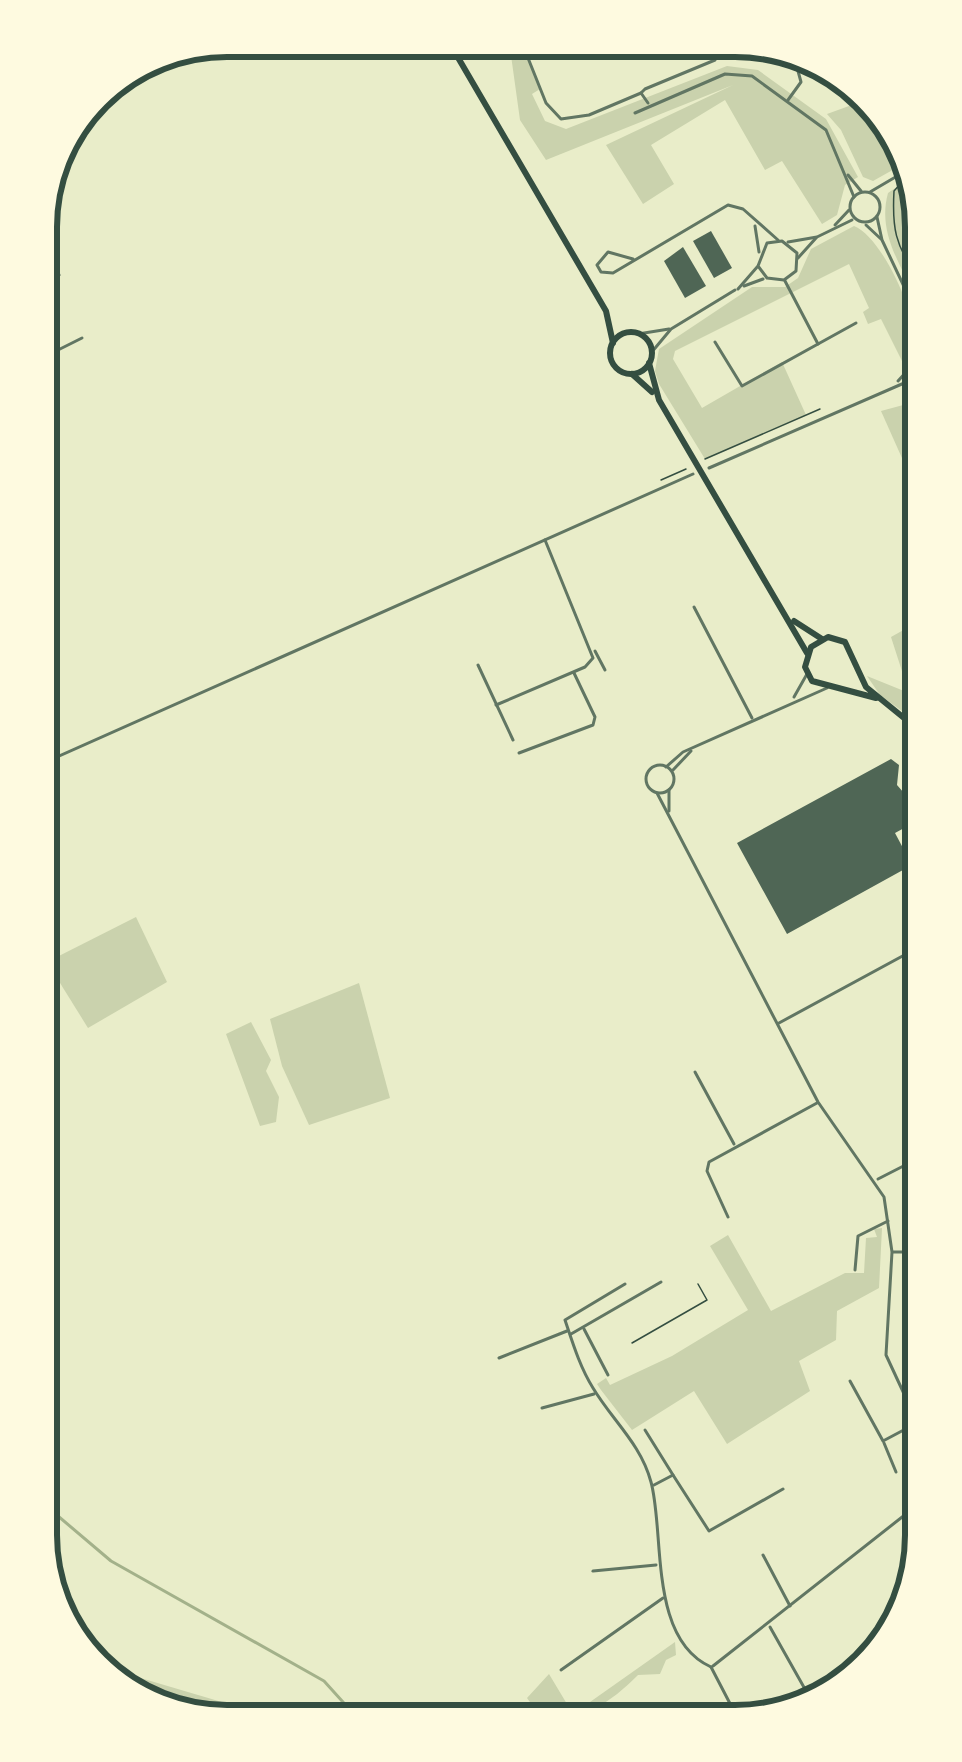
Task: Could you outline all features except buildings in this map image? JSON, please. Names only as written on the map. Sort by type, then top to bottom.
[{"type":"main road","points":[[457,57],[605,311],[613,365],[632,374],[659,400],[791,619],[807,652],[807,674],[826,688],[840,687],[876,698]]},
{"type":"main road","points":[[605,311],[635,333],[651,353],[649,364],[659,400]]},
{"type":"main road","points":[[613,344],[635,333]]},
{"type":"main road","points":[[632,374],[649,364]]},
{"type":"main road","points":[[791,619],[822,639],[850,646],[856,668],[876,698],[905,720]]},
{"type":"main road","points":[[807,652],[822,639]]},
{"type":"main road","points":[[840,687],[856,668]]},
{"type":"street","points":[[528,57],[547,104],[561,119],[588,115],[715,60]]},
{"type":"street","points":[[788,100],[801,82],[797,69]]},
{"type":"street","points":[[635,113],[733,72],[760,80],[826,130],[862,192]]},
{"type":"street","points":[[640,93],[649,104]]},
{"type":"street","points":[[833,227],[850,209],[854,197],[848,173]]},
{"type":"street","points":[[897,177],[879,201],[877,217],[882,240],[905,289]]},
{"type":"street","points":[[854,197],[889,185]]},
{"type":"street","points":[[870,193],[879,201]]},
{"type":"street","points":[[633,260],[608,252],[597,265],[609,274],[728,205],[743,209],[754,224],[786,242],[817,236],[855,218]]},
{"type":"street","points":[[850,209],[882,240]]},
{"type":"street","points":[[862,222],[877,217]]},
{"type":"street","points":[[738,289],[758,266],[754,224]]},
{"type":"street","points":[[791,288],[798,258],[817,236]]},
{"type":"street","points":[[759,252],[778,240]]},
{"type":"street","points":[[786,242],[798,258]]},
{"type":"street","points":[[758,266],[767,278]]},
{"type":"street","points":[[57,271],[59,275]]},
{"type":"street","points":[[651,353],[671,328],[738,289],[767,278],[791,276]]},
{"type":"street","points":[[784,280],[818,344]]},
{"type":"street","points":[[715,342],[742,386],[856,323]]},
{"type":"street","points":[[635,333],[671,328]]},
{"type":"street","points":[[57,350],[82,338]]},
{"type":"street","points":[[897,383],[905,374]]},
{"type":"street","points":[[709,468],[905,380]]},
{"type":"street","points":[[57,757],[693,474]]},
{"type":"street","points":[[545,540],[605,670]]},
{"type":"street","points":[[694,607],[753,719]]},
{"type":"street","points":[[496,705],[585,667],[594,650]]},
{"type":"street","points":[[478,665],[513,740]]},
{"type":"street","points":[[519,753],[593,725],[595,717],[574,672]]},
{"type":"street","points":[[788,702],[807,674]]},
{"type":"street","points":[[826,688],[753,719],[666,766],[652,767],[646,775],[647,784],[670,812],[818,1102],[877,1180],[890,1220],[892,1252],[884,1343],[890,1372],[905,1401]]},
{"type":"street","points":[[670,812],[672,772],[698,747]]},
{"type":"street","points":[[666,766],[672,772]]},
{"type":"street","points":[[657,793],[668,790]]},
{"type":"street","points":[[778,1024],[905,955]]},
{"type":"street","points":[[695,1072],[735,1145]]},
{"type":"street","points":[[728,1217],[707,1165],[818,1102]]},
{"type":"street","points":[[877,1180],[905,1165]]},
{"type":"street","points":[[855,1270],[858,1236],[890,1220]]},
{"type":"street","points":[[892,1252],[905,1252]]},
{"type":"street","points":[[499,1358],[584,1329],[661,1282]]},
{"type":"street","points":[[625,1284],[565,1320],[596,1393],[631,1439],[653,1486],[664,1597],[680,1632],[699,1659],[711,1666],[731,1705]]},
{"type":"street","points":[[584,1329],[608,1375]]},
{"type":"street","points":[[850,1381],[896,1472]]},
{"type":"street","points":[[542,1408],[596,1393]]},
{"type":"street","points":[[883,1441],[905,1429]]},
{"type":"street","points":[[645,1430],[709,1531],[783,1490]]},
{"type":"street","points":[[653,1486],[673,1475]]},
{"type":"street","points":[[711,1666],[905,1517]]},
{"type":"street","points":[[902,1520],[905,1524]]},
{"type":"street","points":[[763,1555],[791,1608]]},
{"type":"street","points":[[592,1571],[658,1565]]},
{"type":"street","points":[[561,1670],[664,1597]]},
{"type":"street","points":[[769,1625],[805,1689]]},
{"type":"path","points":[[900,185],[894,191],[893,227],[897,248],[905,259]]},
{"type":"path","points":[[705,459],[820,408],[825,415]]},
{"type":"path","points":[[632,1343],[706,1300],[698,1284]]},
{"type":"green space","points":[[511,57],[528,57],[540,89],[532,94],[545,121],[566,129],[727,66],[758,70],[826,119],[858,177],[845,185],[837,215],[822,224],[782,161],[765,170],[725,100],[651,145],[674,184],[643,204],[606,145],[733,85],[546,160],[520,120]]},
{"type":"green space","points":[[853,105],[876,132],[895,169],[873,181],[863,177],[841,130],[827,114]]},
{"type":"green space","points":[[900,185],[905,275],[888,235],[888,193]]},
{"type":"green space","points":[[854,226],[877,247],[905,300],[905,364],[881,319],[868,324],[863,312],[869,308],[849,264],[675,351],[673,359],[702,408],[782,362],[806,415],[705,459],[659,384],[655,371],[659,349],[752,287],[785,287],[798,278],[811,249]]},
{"type":"green space","points":[[905,405],[905,465],[881,411]]},
{"type":"green space","points":[[905,629],[905,681],[891,637]]},
{"type":"green space","points":[[867,676],[905,691],[905,713],[880,695]]},
{"type":"green space","points":[[136,917],[167,982],[88,1028],[57,978],[57,957]]},
{"type":"green space","points":[[359,983],[390,1098],[309,1125],[282,1066],[270,1019]]},
{"type":"green space","points":[[251,1022],[271,1060],[266,1071],[279,1097],[276,1122],[260,1126],[226,1034]]},
{"type":"green space","points":[[882,1228],[879,1288],[837,1311],[836,1340],[799,1361],[810,1391],[727,1444],[694,1391],[632,1430],[597,1384],[606,1378],[610,1385],[672,1356],[748,1310],[710,1246],[728,1235],[771,1311],[845,1273],[864,1273],[866,1238],[877,1237],[874,1229]]},
{"type":"green space","points":[[675,1642],[676,1655],[666,1660],[660,1674],[638,1675],[606,1702],[586,1705]]},
{"type":"green space","points":[[549,1674],[568,1705],[532,1705],[527,1698]]},
{"type":"green space","points":[[133,1676],[232,1705],[183,1699]]},
{"type":"waterway","points":[[57,1515],[111,1561],[324,1681],[346,1705]]}]
